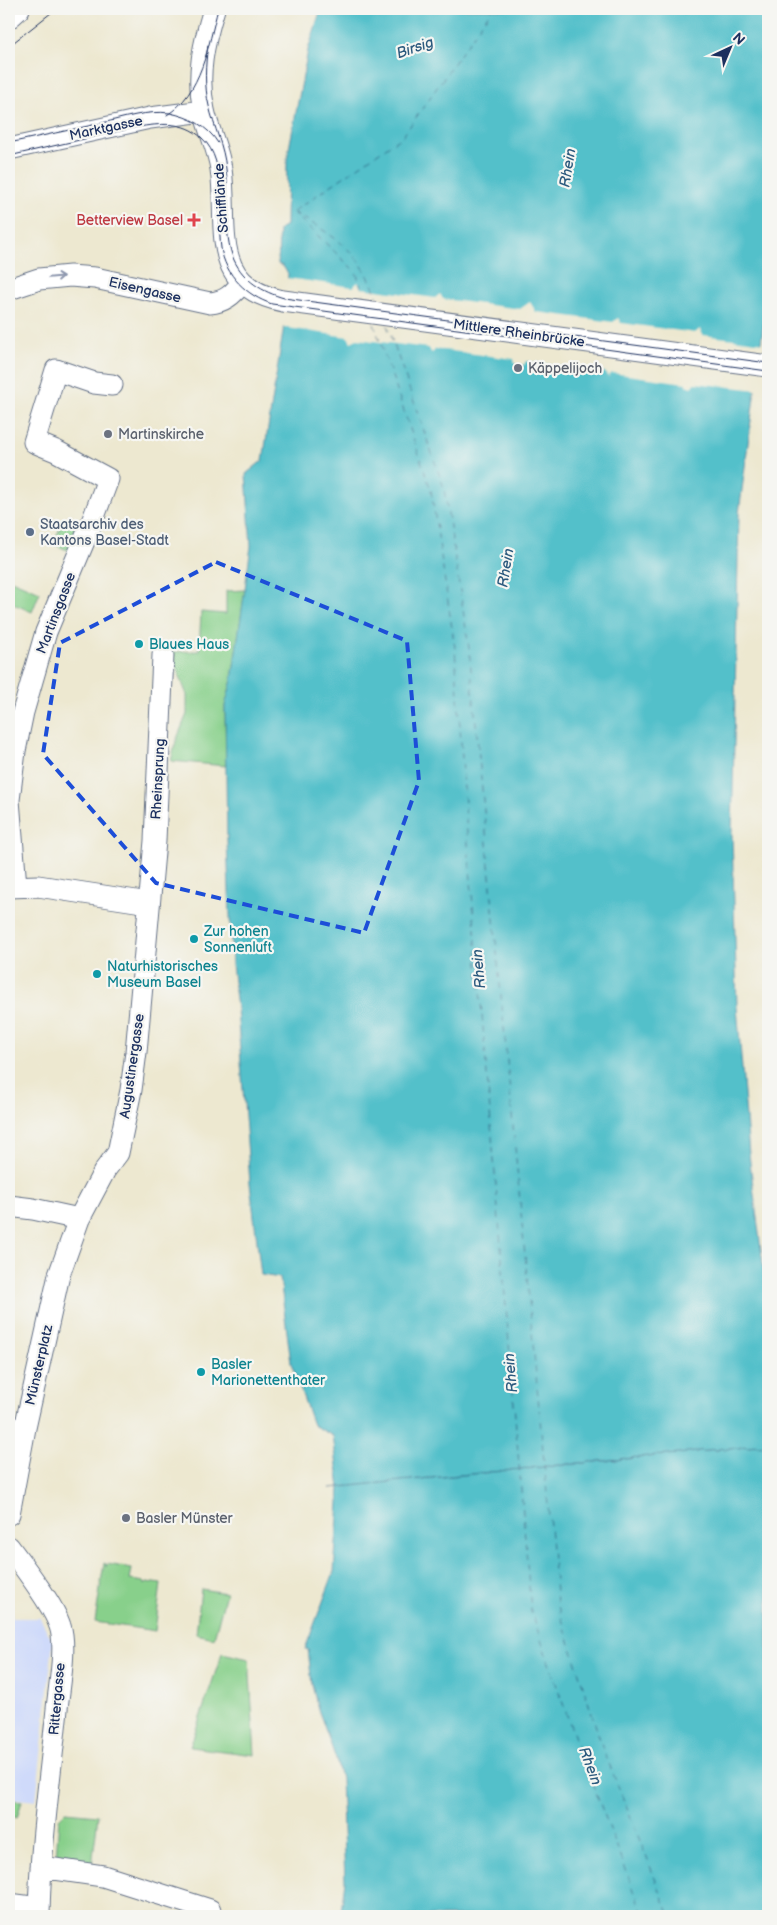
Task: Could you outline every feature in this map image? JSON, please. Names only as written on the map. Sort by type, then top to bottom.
[{"type":"street","points":[[9,18],[19,9]]},
{"type":"street","name":"Schifflände","points":[[214,9],[202,55],[199,75],[204,111],[220,164],[224,237],[227,255],[236,276],[242,282]]},
{"type":"street","name":"Marktgasse","points":[[9,149],[150,118],[204,111]]},
{"type":"street","name":"Eisengasse","points":[[9,289],[39,279],[70,276],[95,278],[210,304],[219,303],[227,299],[242,282]]},
{"type":"street","name":"Mittlere Rheinbrücke","points":[[242,282],[252,291],[270,299],[768,366]]},
{"type":"street","points":[[108,479],[56,451],[34,442],[56,370],[94,383],[112,385]]},
{"type":"street","points":[[79,482],[108,479]]},
{"type":"street","name":"Martinsgasse","points":[[108,479],[46,632],[23,712],[15,751],[10,800],[12,886],[38,886],[149,903]]},
{"type":"street","name":"Rheinsprung","points":[[149,903],[159,776],[163,655]]},
{"type":"street","name":"Augustinergasse","points":[[79,1219],[105,1170],[118,1153],[136,1052],[149,903]]},
{"type":"street","points":[[9,1206],[79,1219]]},
{"type":"street","name":"Münsterplatz","points":[[9,1514],[25,1428],[59,1275],[79,1219]]},
{"type":"street","name":"Rittergasse","points":[[9,1546],[50,1606],[60,1626],[62,1636],[41,1867],[39,1912]]},
{"type":"street","points":[[41,1867],[103,1876],[210,1910]]},
{"type":"street","points":[[9,1904],[39,1912]]},
{"type":"highlighted area","points":[[216,562],[407,641],[419,781],[364,933],[156,883],[43,754],[60,643]]},
{"type":"shaded area","points":[[9,1608],[12,1608],[12,1618],[40,1618],[53,1642],[36,1801],[9,1798]]},
{"type":"green space","points":[[64,519],[81,526],[70,551],[53,544]]},
{"type":"green space","points":[[9,579],[40,592],[32,612],[9,602]]},
{"type":"green space","points":[[245,590],[232,680],[225,706],[226,766],[171,761],[176,741],[187,714],[187,695],[170,652],[199,651],[201,612],[226,614],[226,591]]},
{"type":"green space","points":[[104,1563],[106,1567],[107,1564],[119,1566],[118,1568],[120,1566],[132,1568],[130,1580],[145,1582],[145,1584],[147,1582],[161,1584],[155,1631],[95,1622]]},
{"type":"green space","points":[[201,1589],[226,1593],[214,1638],[196,1634]]},
{"type":"green space","points":[[222,1653],[249,1659],[255,1755],[190,1747]]},
{"type":"green space","points":[[9,1800],[22,1801],[17,1818],[9,1815]]},
{"type":"green space","points":[[65,1812],[98,1815],[92,1866],[58,1860],[56,1858],[59,1818]]},
{"type":"green space","points":[[273,1912],[322,1912],[322,1916],[274,1916]]},
{"type":"water","points":[[321,9],[768,9],[768,289],[739,513],[732,834],[737,1007],[749,1154],[768,1305],[768,1916],[343,1916],[341,1911],[345,1881],[341,1779],[318,1709],[312,1685],[308,1649],[305,1649],[334,1572],[340,1488],[333,1436],[313,1425],[291,1363],[280,1278],[261,1275],[250,1183],[232,964],[227,842],[225,706],[232,680],[251,546],[246,474],[263,460],[283,332],[288,274],[283,266],[278,264],[279,230],[286,225],[287,159],[308,50]]},
{"type":"pier","points":[[286,278],[353,287],[358,282],[361,288],[435,298],[440,294],[443,299],[520,309],[530,302],[536,312],[613,322],[618,318],[621,323],[695,333],[700,329],[703,335],[764,343],[758,390],[695,383],[691,387],[686,385],[686,383],[612,373],[608,377],[605,372],[526,361],[524,365],[515,364],[514,359],[436,349],[432,353],[428,348],[357,339],[351,342],[348,337],[281,327]]},
{"type":"ferry route","points":[[294,211],[403,136],[492,9]]},
{"type":"ferry route","points":[[293,212],[324,230],[357,259],[366,272],[380,305]]},
{"type":"ferry route","points":[[293,212],[356,272],[366,301]]},
{"type":"ferry route","points":[[374,324],[431,490],[455,648],[466,820],[531,1611],[579,1750],[644,1916]]},
{"type":"ferry route","points":[[387,325],[444,488],[469,648],[557,1603],[602,1746],[670,1916]]},
{"type":"ferry route","points":[[768,1444],[330,1488],[768,1445]]},
{"type":"tram line","points":[[9,46],[56,9]]},
{"type":"tram line","points":[[167,115],[179,106],[196,81],[207,53],[218,9]]},
{"type":"tram line","points":[[208,45],[206,91],[225,161],[227,227],[230,249],[234,260],[243,274],[262,289],[284,298],[768,363]]},
{"type":"tram line","points":[[9,143],[136,115],[162,112],[177,115],[197,123],[209,132],[218,143]]},
{"type":"tram line","points":[[9,156],[137,127],[163,124],[187,128],[202,138],[216,161],[220,190],[221,248],[227,267],[246,290],[272,304],[768,371]]},
{"type":"place","name":"Betterview Basel","points":[[194,220]]},
{"type":"place","name":"Käppelijoch","points":[[518,368]]},
{"type":"place","name":"Martinskirche","points":[[108,434]]},
{"type":"place","name":"Staatsarchiv des Kantons Basel-Stadt","points":[[30,532]]},
{"type":"place","name":"Blaues Haus","points":[[139,644]]},
{"type":"place","name":"Zur hohen Sonnenluft","points":[[194,939]]},
{"type":"place","name":"Naturhistorisches Museum Basel","points":[[97,974]]},
{"type":"place","name":"Basler Marionettenthater","points":[[201,1372]]},
{"type":"place","name":"Basler Münster","points":[[126,1518]]},
{"type":"water label","name":"Birsig","points":[[415,48]]},
{"type":"water label","name":"Rhein","points":[[568,168]]},
{"type":"water label","name":"Rhein","points":[[506,568]]},
{"type":"water label","name":"Rhein","points":[[479,969]]},
{"type":"water label","name":"Rhein","points":[[511,1373]]},
{"type":"water label","name":"Rhein","points":[[590,1766]]}]
